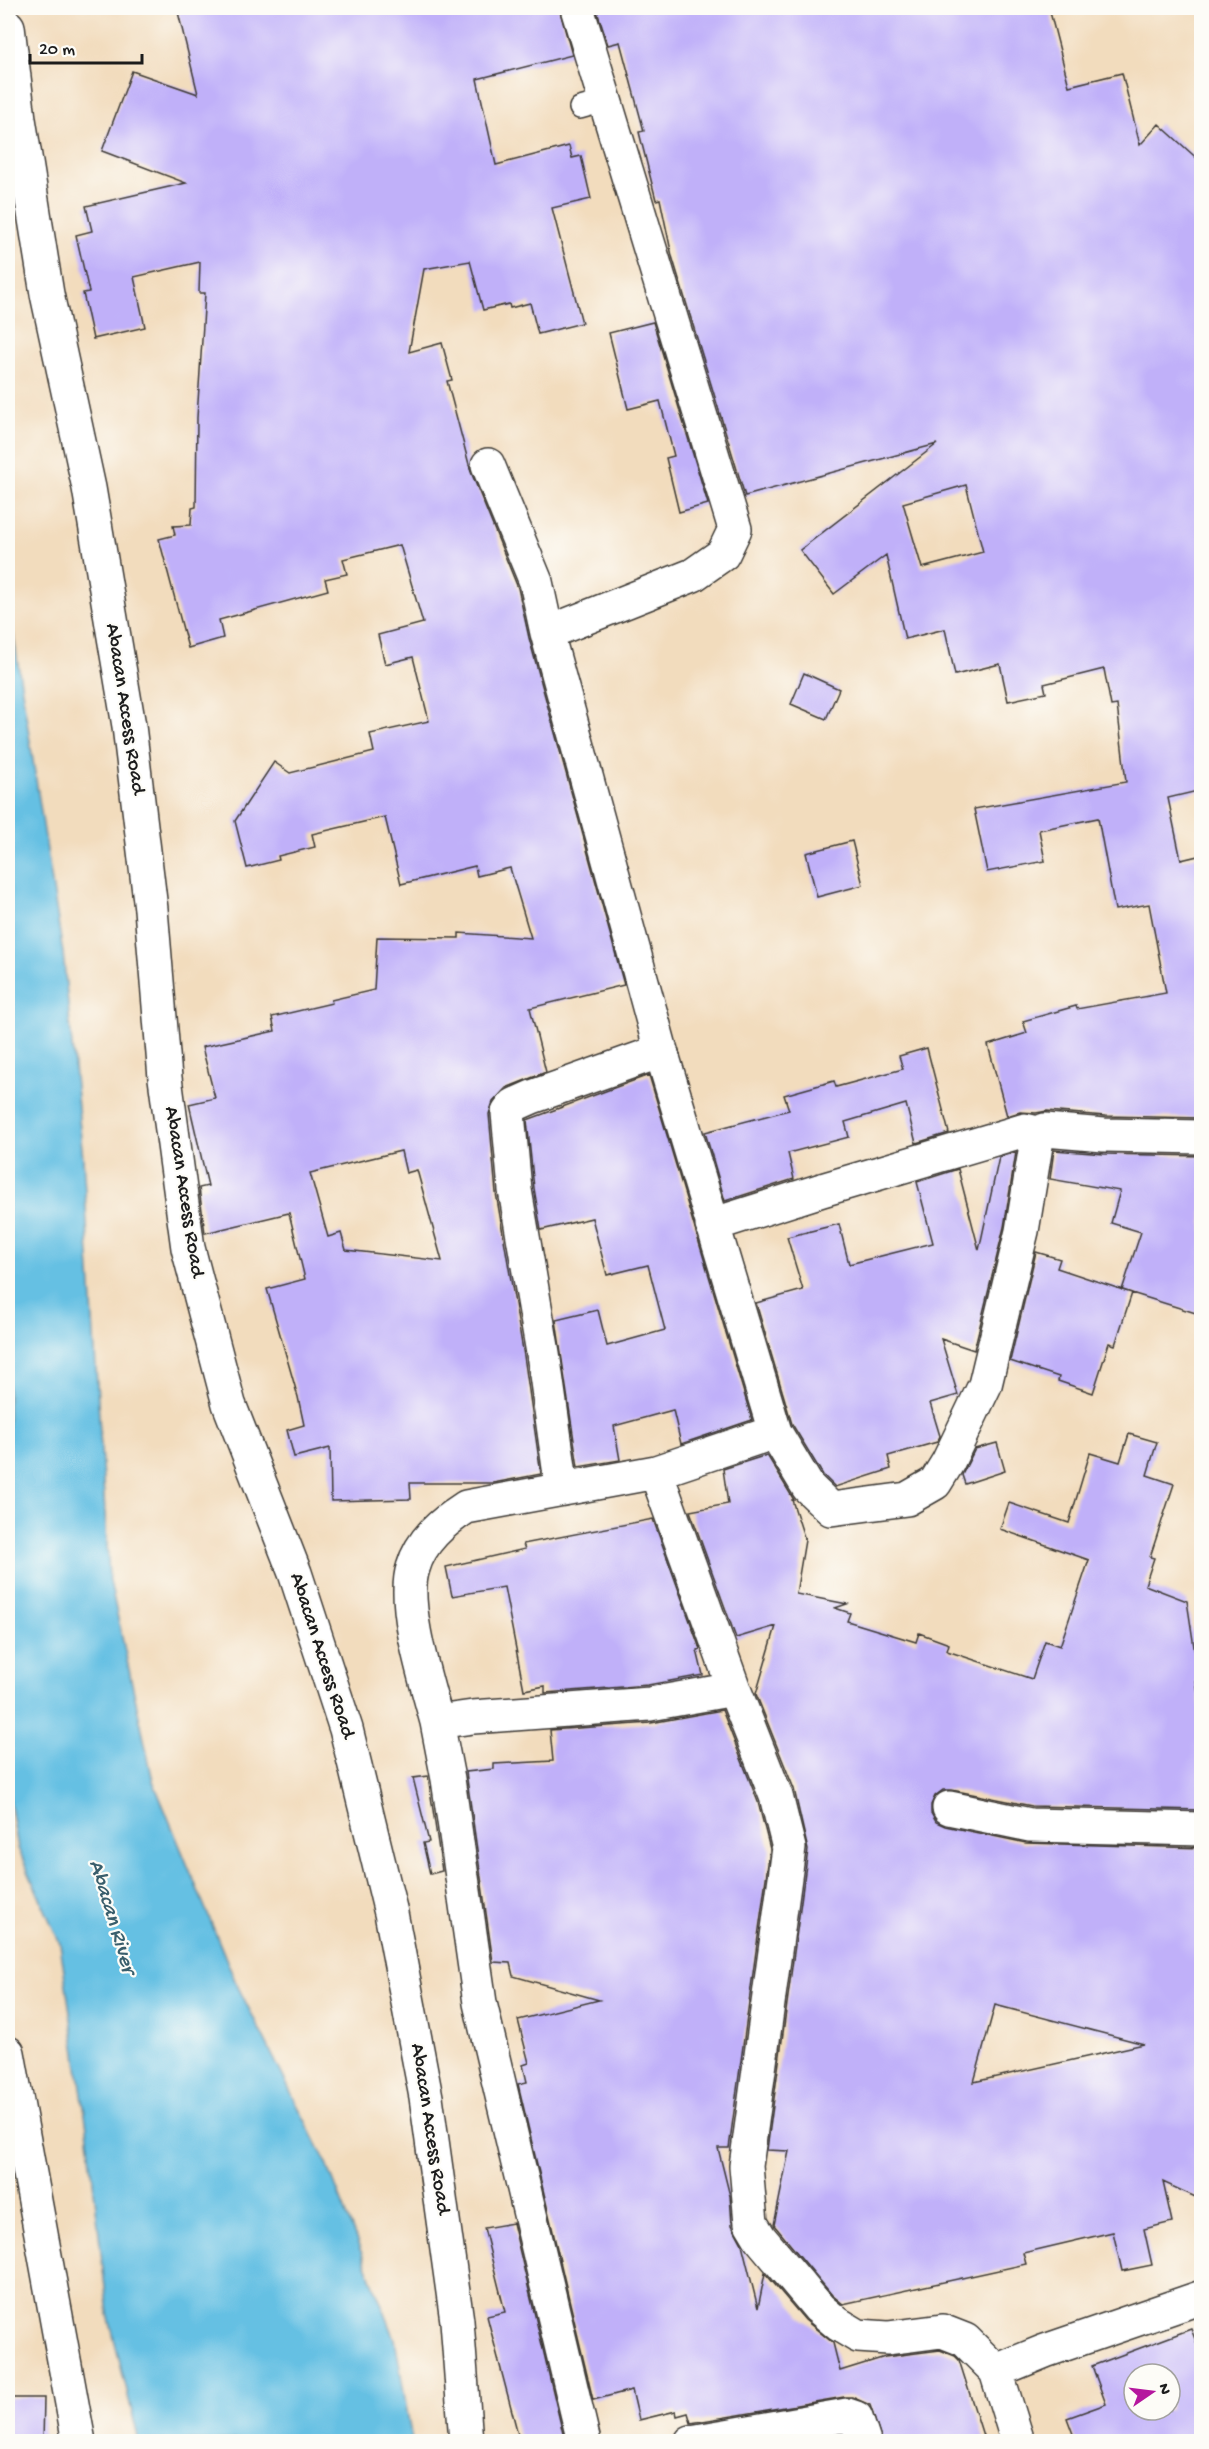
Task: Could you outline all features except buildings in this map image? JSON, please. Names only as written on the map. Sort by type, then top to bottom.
[{"type":"street","points":[[547,633],[693,575],[723,555],[735,529],[593,104],[577,8]]},
{"type":"street","name":"Abacan Access Road","points":[[8,27],[19,119],[47,294],[89,488],[129,726],[151,909],[165,1078],[188,1248],[229,1404],[295,1573],[346,1729],[391,1913],[426,2097],[457,2320],[466,2442]]},
{"type":"street","points":[[488,465],[536,582],[547,633],[661,1051],[775,1432],[808,1487],[831,1509],[906,1499],[935,1483],[948,1462],[985,1385],[1022,1231],[1038,1133]]},
{"type":"street","points":[[562,1489],[543,1353],[515,1190],[508,1113],[514,1105],[532,1097],[661,1051]]},
{"type":"street","points":[[712,1225],[1025,1130],[1038,1133],[1045,1130],[1104,1135],[1202,1137]]},
{"type":"street","points":[[584,2442],[480,2002],[448,1779],[410,1608],[412,1569],[426,1540],[445,1520],[466,1507],[656,1472],[775,1432]]},
{"type":"street","points":[[656,1472],[734,1689],[776,1796],[789,1848],[746,2166],[751,2223],[760,2238],[819,2308],[838,2324],[858,2336],[888,2338],[942,2331],[965,2340],[996,2371],[1018,2442]]},
{"type":"street","points":[[437,1722],[473,1717],[650,1704],[734,1689]]},
{"type":"street","points":[[950,1808],[1030,1825],[1202,1829]]},
{"type":"street","points":[[8,2053],[79,2442]]},
{"type":"street","points":[[996,2371],[1028,2357],[1202,2297]]},
{"type":"street","points":[[691,2442],[847,2415],[856,2418],[864,2442]]},
{"type":"water","name":"Abacan River","points":[[8,600],[63,953],[83,1159],[109,1577],[153,1781],[236,1983],[327,2164],[395,2339],[412,2441],[139,2441],[108,2314],[87,2128],[60,1944],[18,1848],[8,1790]]}]
